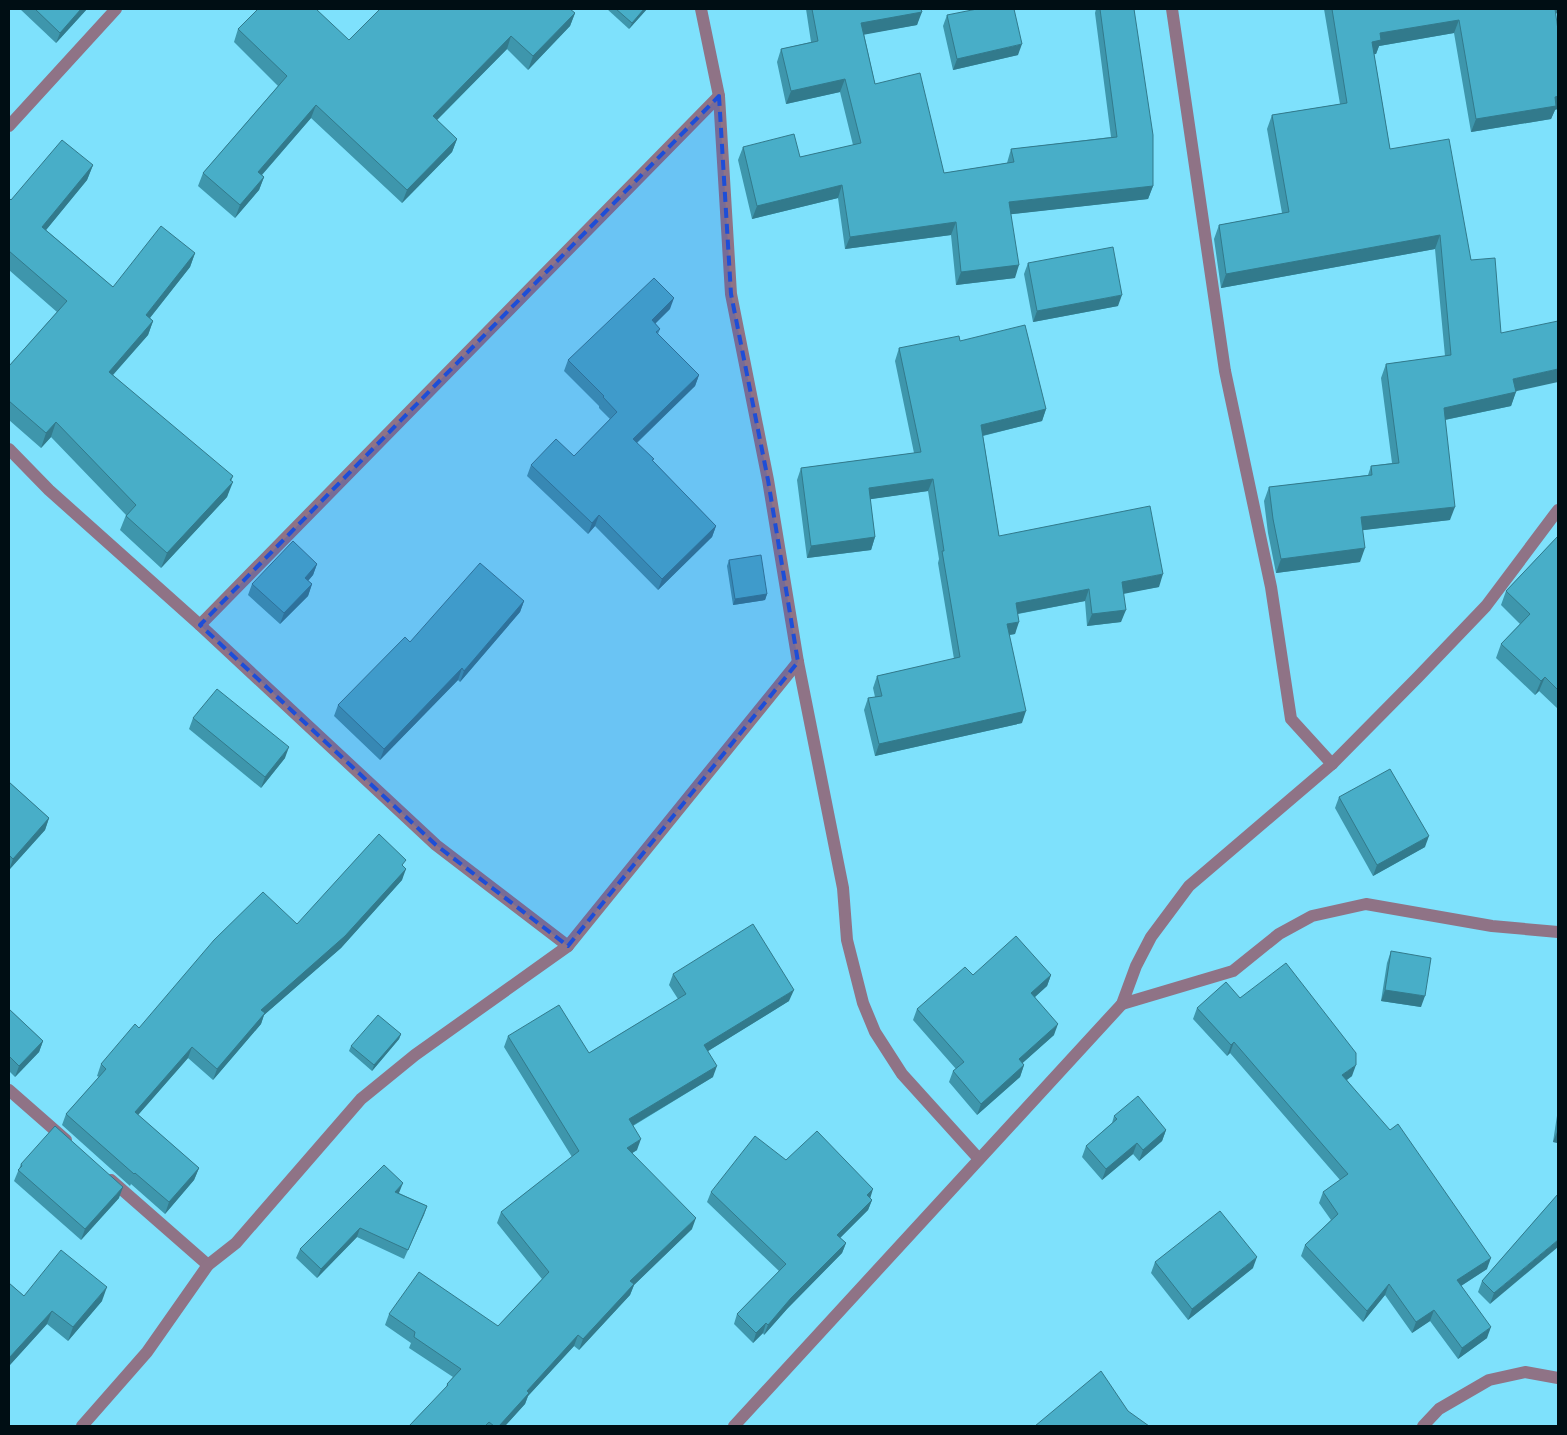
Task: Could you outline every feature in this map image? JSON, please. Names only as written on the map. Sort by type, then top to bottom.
[{"type":"street","points":[[9,126],[116,9]]},
{"type":"street","points":[[701,9],[719,96],[730,294],[768,480],[798,662],[844,888],[847,940],[874,1032],[902,1074],[979,1159]]},
{"type":"street","points":[[1172,9],[1225,371],[1271,587],[1291,719],[1332,764]]},
{"type":"street","points":[[200,625],[719,96]]},
{"type":"street","points":[[9,448],[49,490],[200,625],[436,845],[568,946]]},
{"type":"street","points":[[734,1426],[1122,1004],[1136,966],[1151,937],[1189,886],[1332,764],[1418,677],[1486,606],[1558,510]]},
{"type":"street","points":[[82,1426],[147,1352],[208,1265],[236,1243],[361,1099],[415,1055],[568,946],[798,662]]},
{"type":"street","points":[[1122,1004],[1233,971],[1279,934],[1312,916],[1366,904],[1492,926],[1558,932]]},
{"type":"street","points":[[9,1090],[75,1148]]},
{"type":"street","points":[[105,1174],[208,1265]]},
{"type":"street","points":[[1423,1426],[1439,1409],[1490,1380],[1525,1372],[1558,1378]]},
{"type":"highlighted area","points":[[719,96],[731,294],[768,480],[798,662],[568,946],[436,845],[200,625]]},
{"type":"building","points":[[35,9],[81,9],[60,33]]},
{"type":"building","points":[[258,9],[316,9],[349,40],[380,9],[570,9],[575,13],[533,56],[511,36],[433,116],[457,139],[407,190],[316,105],[258,172],[264,177],[240,205],[203,173],[287,76],[238,29]]},
{"type":"building","points":[[616,9],[644,9],[632,23]]},
{"type":"building","points":[[812,9],[921,9],[922,12],[861,23],[875,84],[920,73],[944,173],[1014,162],[1011,149],[1117,137],[1100,9],[1134,9],[1153,135],[1153,186],[1009,202],[1019,265],[961,272],[956,222],[850,237],[842,185],[757,206],[743,147],[794,134],[800,157],[861,143],[845,79],[791,91],[781,49],[818,41]]},
{"type":"building","points":[[977,9],[1014,9],[1022,44],[957,59],[947,15]]},
{"type":"building","points":[[1332,9],[1555,9],[1558,30],[1558,96],[1555,97],[1556,106],[1476,119],[1459,20],[1380,33],[1381,40],[1372,42],[1390,149],[1449,139],[1471,260],[1495,258],[1501,333],[1558,321],[1558,369],[1513,379],[1516,392],[1444,408],[1455,507],[1361,517],[1365,548],[1281,559],[1269,487],[1372,475],[1371,466],[1399,463],[1386,364],[1451,355],[1440,235],[1226,274],[1219,225],[1289,212],[1272,115],[1347,103]]},
{"type":"building","points":[[62,140],[93,165],[42,227],[113,287],[161,226],[195,253],[146,315],[153,321],[109,372],[233,476],[230,480],[233,482],[167,553],[126,516],[136,505],[56,422],[46,433],[9,401],[9,366],[67,301],[9,251],[9,198],[11,200]]},
{"type":"building","points":[[1113,247],[1122,295],[1037,311],[1028,263]]},
{"type":"building","points":[[654,278],[674,298],[652,320],[660,329],[656,332],[699,375],[633,439],[716,526],[662,579],[599,515],[592,523],[531,465],[556,439],[574,456],[617,412],[604,396],[568,360]]},
{"type":"building","points":[[1025,325],[1046,409],[981,425],[999,536],[1150,506],[1163,574],[1122,582],[1126,610],[1092,614],[1089,589],[1016,603],[1019,622],[1007,624],[1026,711],[879,744],[868,698],[882,696],[877,676],[960,657],[942,551],[944,551],[933,479],[869,488],[875,537],[811,546],[801,468],[921,452],[899,348],[959,336],[960,341]]},
{"type":"building","points":[[1558,536],[1558,690],[1545,677],[1541,681],[1501,644],[1530,614],[1506,591]]},
{"type":"building","points":[[293,541],[317,564],[305,578],[312,584],[284,613],[252,584]]},
{"type":"building","points":[[761,555],[767,594],[735,599],[729,560]]},
{"type":"building","points":[[480,563],[524,601],[464,671],[462,668],[384,749],[338,705],[405,637],[410,642]]},
{"type":"building","points":[[217,689],[289,747],[265,777],[193,718]]},
{"type":"building","points":[[1390,769],[1429,836],[1377,865],[1339,797]]},
{"type":"building","points":[[9,782],[49,818],[13,859],[9,855]]},
{"type":"building","points":[[379,834],[406,860],[402,865],[406,869],[345,936],[261,1010],[265,1013],[217,1069],[192,1047],[135,1112],[199,1168],[169,1202],[66,1114],[106,1069],[101,1064],[135,1024],[139,1028],[214,940],[263,892],[297,924]]},
{"type":"building","points":[[753,924],[794,990],[704,1045],[717,1066],[629,1119],[641,1139],[627,1148],[696,1218],[630,1281],[634,1284],[583,1339],[578,1335],[527,1391],[529,1393],[499,1426],[494,1426],[489,1422],[485,1426],[409,1426],[461,1369],[414,1337],[415,1332],[389,1314],[419,1272],[498,1326],[549,1272],[501,1212],[579,1151],[508,1036],[559,1005],[589,1053],[686,994],[673,974]]},
{"type":"building","points":[[1016,936],[1051,975],[1031,993],[1058,1024],[1019,1059],[1024,1065],[981,1104],[953,1071],[964,1062],[917,1009],[965,967],[973,975]]},
{"type":"building","points":[[1391,951],[1431,958],[1425,996],[1385,990]]},
{"type":"building","points":[[1286,963],[1356,1053],[1356,1065],[1342,1075],[1390,1130],[1398,1124],[1491,1258],[1457,1280],[1491,1327],[1462,1348],[1434,1310],[1416,1322],[1389,1284],[1367,1311],[1305,1245],[1338,1214],[1323,1192],[1348,1174],[1234,1042],[1231,1045],[1197,1008],[1226,982],[1240,998]]},
{"type":"building","points":[[9,1009],[43,1041],[19,1066],[9,1056]]},
{"type":"building","points":[[378,1015],[401,1034],[374,1065],[351,1046]]},
{"type":"building","points":[[1138,1096],[1166,1130],[1143,1150],[1137,1143],[1106,1169],[1086,1146],[1117,1119],[1114,1116]]},
{"type":"building","points":[[55,1126],[123,1187],[85,1229],[18,1170],[22,1166],[21,1164]]},
{"type":"building","points":[[817,1131],[873,1189],[867,1195],[872,1200],[837,1235],[846,1243],[791,1298],[768,1325],[766,1323],[756,1333],[737,1314],[786,1264],[711,1192],[755,1136],[786,1160]]},
{"type":"building","points":[[384,1165],[403,1183],[395,1192],[427,1206],[408,1250],[360,1228],[321,1269],[300,1249]]},
{"type":"building","points":[[1558,1194],[1558,1240],[1494,1293],[1482,1281]]},
{"type":"building","points":[[1220,1211],[1257,1257],[1192,1309],[1155,1262]]},
{"type":"building","points":[[61,1250],[107,1287],[73,1327],[52,1311],[9,1358],[9,1283],[24,1296]]},
{"type":"building","points":[[1101,1371],[1128,1411],[1149,1426],[1035,1426]]}]
